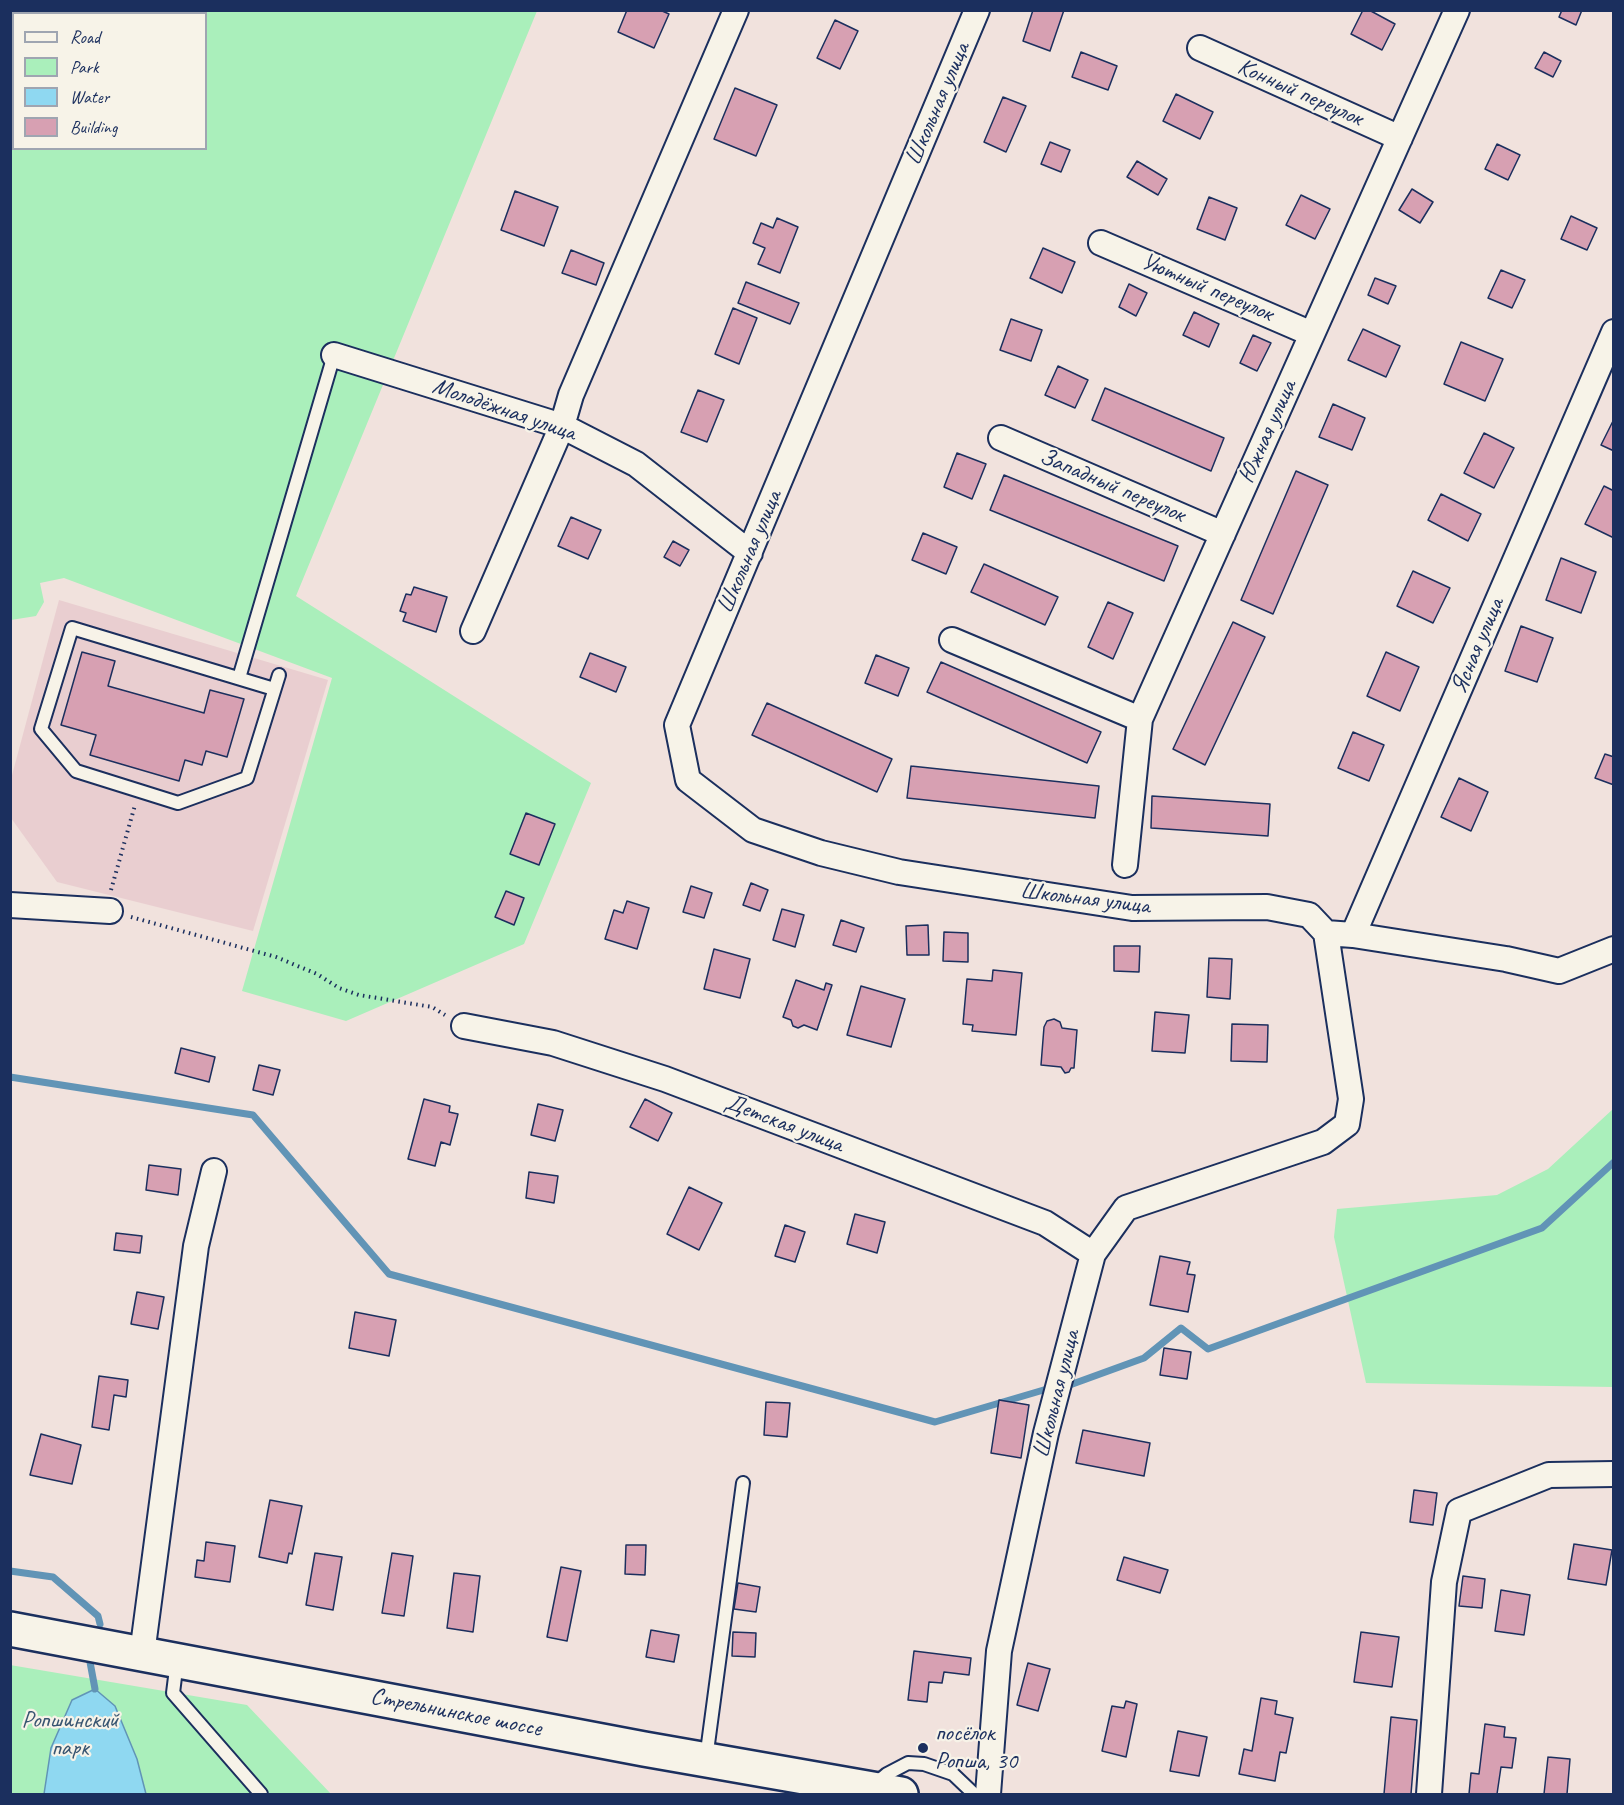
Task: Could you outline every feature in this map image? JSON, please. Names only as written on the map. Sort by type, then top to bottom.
[{"type":"main road","name":"Стрельнинское шоссе","points":[[10,1629],[706,1760],[901,1794]]},
{"type":"street","points":[[473,631],[736,10]]},
{"type":"street","name":"Школьная улица","points":[[977,10],[677,725],[688,780],[753,830],[821,854],[899,872],[1132,908],[1267,907],[1309,915],[1326,933],[1351,1099],[1347,1124],[1323,1142],[1126,1208],[1093,1254],[1046,1433],[999,1652],[988,1794]]},
{"type":"street","name":"Южная улица","points":[[1125,865],[1140,719],[1457,10]]},
{"type":"street","name":"Конный переулок","points":[[1200,48],[1400,138]]},
{"type":"street","name":"Уютный переулок","points":[[1101,243],[1312,334]]},
{"type":"street","name":"Ясная улица","points":[[1353,935],[1614,332]]},
{"type":"street","name":"Молодёжная улица","points":[[334,355],[561,426],[636,464],[750,553]]},
{"type":"street","name":"Западный переулок","points":[[1001,438],[1223,534]]},
{"type":"street","points":[[952,640],[1140,719]]},
{"type":"street","points":[[10,905],[107,911]]},
{"type":"street","points":[[1326,933],[1353,935],[1506,959],[1558,971],[1614,949]]},
{"type":"street","name":"Детская улица","points":[[464,1026],[553,1043],[665,1079],[1045,1223],[1093,1254]]},
{"type":"street","points":[[142,1654],[196,1246],[214,1171]]},
{"type":"street","points":[[1429,1794],[1444,1582],[1459,1511],[1549,1475],[1614,1474]]},
{"type":"lane","points":[[239,678],[334,355]]},
{"type":"lane","points":[[274,689],[72,628],[41,729],[76,771],[178,803],[247,778],[279,675]]},
{"type":"lane","points":[[706,1760],[743,1483]]},
{"type":"lane","points":[[177,1660],[173,1693],[261,1794]]},
{"type":"lane","points":[[869,1789],[887,1774],[908,1763],[924,1764],[953,1774],[974,1794]]},
{"type":"path","points":[[140,791],[107,911],[276,957],[317,974],[339,988],[358,995],[432,1007],[464,1026]]},
{"type":"shaded area","points":[[59,600],[328,680],[253,931],[57,882],[11,818],[11,779]]},
{"type":"green space","points":[[11,11],[537,11],[296,596],[591,783],[524,944],[346,1021],[242,991],[332,678],[64,578],[40,583],[44,602],[36,616],[11,620]]},
{"type":"green space","points":[[1613,1109],[1613,1387],[1366,1383],[1334,1237],[1337,1209],[1497,1195],[1548,1169]]},
{"type":"green space","name":"Ропшинский парк","points":[[10,1665],[247,1705],[331,1794],[11,1794]]},
{"type":"water","points":[[95,1689],[115,1706],[137,1759],[146,1794],[44,1794],[51,1748],[72,1700]]},
{"type":"building","points":[[627,10],[660,10],[669,14],[654,48],[618,32]]},
{"type":"building","points":[[1033,10],[1064,10],[1050,51],[1023,41]]},
{"type":"building","points":[[1363,10],[1369,10],[1395,24],[1382,50],[1351,34]]},
{"type":"building","points":[[1562,10],[1582,10],[1576,25],[1559,17]]},
{"type":"building","points":[[835,20],[858,31],[840,69],[817,58]]},
{"type":"building","points":[[1081,52],[1117,66],[1108,90],[1072,77]]},
{"type":"building","points":[[1544,52],[1561,61],[1553,77],[1535,68]]},
{"type":"building","points":[[735,88],[777,105],[756,156],[714,139]]},
{"type":"building","points":[[1176,94],[1213,112],[1200,139],[1163,121]]},
{"type":"building","points":[[1003,97],[1026,106],[1006,152],[984,142]]},
{"type":"building","points":[[1050,142],[1070,150],[1061,172],[1041,164]]},
{"type":"building","points":[[1497,144],[1520,155],[1508,180],[1485,169]]},
{"type":"building","points":[[1137,161],[1167,179],[1158,195],[1127,177]]},
{"type":"building","points":[[1412,189],[1433,202],[1420,223],[1399,210]]},
{"type":"building","points":[[515,191],[558,207],[544,246],[501,230]]},
{"type":"building","points":[[1301,195],[1330,209],[1315,239],[1286,225]]},
{"type":"building","points":[[1209,197],[1237,208],[1225,240],[1197,229]]},
{"type":"building","points":[[1571,216],[1597,228],[1587,250],[1561,239]]},
{"type":"building","points":[[777,218],[798,227],[780,273],[758,264],[765,248],[753,243],[761,223],[773,228]]},
{"type":"building","points":[[1043,248],[1075,262],[1062,293],[1030,278]]},
{"type":"building","points":[[571,250],[604,263],[596,285],[562,273]]},
{"type":"building","points":[[1501,270],[1525,280],[1512,308],[1488,298]]},
{"type":"building","points":[[1375,278],[1396,286],[1388,304],[1368,295]]},
{"type":"building","points":[[746,282],[799,303],[790,324],[738,303]]},
{"type":"building","points":[[1129,284],[1147,293],[1136,316],[1119,307]]},
{"type":"building","points":[[733,308],[757,318],[739,364],[715,354]]},
{"type":"building","points":[[1194,312],[1219,324],[1209,347],[1183,335]]},
{"type":"building","points":[[1011,319],[1042,330],[1031,361],[1000,350]]},
{"type":"building","points":[[1363,329],[1400,346],[1386,377],[1348,360]]},
{"type":"building","points":[[1253,335],[1271,343],[1257,371],[1240,363]]},
{"type":"building","points":[[1461,342],[1503,359],[1485,401],[1444,384]]},
{"type":"building","points":[[1058,366],[1088,380],[1075,408],[1045,395]]},
{"type":"building","points":[[1105,388],[1224,438],[1211,471],[1092,420]]},
{"type":"building","points":[[698,390],[724,400],[707,442],[681,432]]},
{"type":"building","points":[[1333,404],[1365,418],[1352,450],[1319,437]]},
{"type":"building","points":[[1614,419],[1614,451],[1601,445]]},
{"type":"building","points":[[1484,433],[1514,448],[1494,488],[1464,473]]},
{"type":"building","points":[[957,453],[986,464],[972,499],[944,487]]},
{"type":"building","points":[[1296,471],[1328,485],[1273,614],[1241,600]]},
{"type":"building","points":[[1004,475],[1178,546],[1164,581],[990,510]]},
{"type":"building","points":[[1604,486],[1614,491],[1614,538],[1585,524]]},
{"type":"building","points":[[1441,494],[1481,514],[1468,541],[1428,520]]},
{"type":"building","points":[[571,517],[601,530],[588,559],[558,546]]},
{"type":"building","points":[[923,533],[957,547],[946,574],[912,560]]},
{"type":"building","points":[[673,541],[689,550],[680,566],[664,557]]},
{"type":"building","points":[[1561,558],[1596,572],[1581,613],[1546,600]]},
{"type":"building","points":[[984,564],[1058,597],[1045,625],[971,592]]},
{"type":"building","points":[[1413,571],[1450,588],[1433,623],[1397,606]]},
{"type":"building","points":[[414,587],[447,597],[436,632],[403,621],[406,613],[400,611],[406,594],[411,595]]},
{"type":"building","points":[[1108,602],[1133,613],[1113,659],[1088,647]]},
{"type":"building","points":[[1233,622],[1265,637],[1205,765],[1173,749]]},
{"type":"building","points":[[1521,626],[1553,638],[1537,682],[1505,671]]},
{"type":"building","points":[[82,652],[115,661],[108,686],[204,713],[210,690],[244,699],[227,757],[206,751],[202,765],[185,760],[179,781],[90,755],[96,735],[61,725]]},
{"type":"building","points":[[1386,652],[1419,667],[1400,711],[1367,696]]},
{"type":"building","points":[[590,653],[626,667],[616,692],[580,677]]},
{"type":"building","points":[[876,655],[909,668],[898,696],[865,683]]},
{"type":"building","points":[[941,662],[1101,732],[1087,763],[927,692]]},
{"type":"building","points":[[767,703],[892,759],[877,792],[752,735]]},
{"type":"building","points":[[1353,732],[1384,745],[1369,781],[1338,768]]},
{"type":"building","points":[[1605,754],[1614,757],[1614,785],[1595,778]]},
{"type":"building","points":[[911,766],[1099,786],[1095,818],[907,798]]},
{"type":"building","points":[[1459,778],[1488,792],[1471,831],[1441,817]]},
{"type":"building","points":[[1152,796],[1270,804],[1268,836],[1151,828]]},
{"type":"building","points":[[526,813],[555,824],[539,865],[510,854]]},
{"type":"building","points":[[751,883],[768,890],[760,911],[743,905]]},
{"type":"building","points":[[691,886],[712,893],[704,918],[683,912]]},
{"type":"building","points":[[506,891],[524,898],[514,925],[495,917]]},
{"type":"building","points":[[627,901],[649,908],[637,949],[605,939],[614,910],[623,913]]},
{"type":"building","points":[[782,909],[804,915],[795,947],[773,940]]},
{"type":"building","points":[[841,920],[864,928],[856,952],[833,945]]},
{"type":"building","points":[[928,925],[929,955],[907,955],[906,926]]},
{"type":"building","points":[[944,932],[968,933],[968,962],[943,961]]},
{"type":"building","points":[[1114,946],[1140,946],[1139,972],[1114,971]]},
{"type":"building","points":[[714,949],[750,959],[740,998],[704,989]]},
{"type":"building","points":[[1209,958],[1232,959],[1230,999],[1207,997]]},
{"type":"building","points":[[993,970],[1022,973],[1016,1035],[972,1031],[973,1025],[963,1024],[967,979],[992,981]]},
{"type":"building","points":[[796,980],[824,990],[826,983],[832,985],[817,1030],[804,1025],[798,1028],[793,1026],[791,1020],[783,1017]]},
{"type":"building","points":[[861,986],[905,999],[891,1047],[847,1035]]},
{"type":"building","points":[[1155,1012],[1189,1015],[1185,1053],[1152,1051]]},
{"type":"building","points":[[1054,1019],[1060,1022],[1062,1028],[1077,1030],[1074,1068],[1065,1073],[1061,1067],[1041,1065],[1044,1027],[1047,1021]]},
{"type":"building","points":[[1232,1024],[1268,1025],[1267,1062],[1231,1061]]},
{"type":"building","points":[[181,1048],[215,1057],[209,1082],[175,1073]]},
{"type":"building","points":[[259,1065],[280,1070],[273,1095],[253,1090]]},
{"type":"building","points":[[424,1099],[450,1106],[449,1112],[458,1114],[450,1145],[441,1142],[435,1166],[408,1159]]},
{"type":"building","points":[[645,1099],[672,1113],[658,1141],[630,1127]]},
{"type":"building","points":[[538,1104],[563,1110],[555,1141],[531,1135]]},
{"type":"building","points":[[149,1165],[181,1169],[178,1195],[146,1190]]},
{"type":"building","points":[[529,1172],[558,1176],[554,1203],[526,1198]]},
{"type":"building","points":[[689,1187],[722,1203],[699,1250],[667,1234]]},
{"type":"building","points":[[855,1214],[885,1222],[877,1253],[847,1244]]},
{"type":"building","points":[[785,1225],[805,1232],[795,1262],[775,1256]]},
{"type":"building","points":[[116,1233],[142,1236],[140,1253],[114,1250]]},
{"type":"building","points":[[1160,1256],[1190,1262],[1187,1274],[1195,1275],[1188,1312],[1150,1305]]},
{"type":"building","points":[[137,1292],[164,1297],[158,1329],[131,1324]]},
{"type":"building","points":[[355,1312],[396,1320],[389,1356],[349,1348]]},
{"type":"building","points":[[1164,1348],[1191,1352],[1187,1379],[1160,1375]]},
{"type":"building","points":[[99,1376],[128,1380],[126,1397],[114,1395],[109,1430],[92,1427]]},
{"type":"building","points":[[999,1400],[1029,1405],[1021,1458],[991,1453]]},
{"type":"building","points":[[766,1402],[790,1403],[787,1437],[764,1435]]},
{"type":"building","points":[[1083,1430],[1150,1443],[1144,1476],[1076,1463]]},
{"type":"building","points":[[41,1434],[81,1445],[72,1484],[30,1475]]},
{"type":"building","points":[[1414,1490],[1437,1493],[1433,1525],[1410,1522]]},
{"type":"building","points":[[270,1500],[302,1506],[292,1554],[289,1553],[287,1563],[259,1557]]},
{"type":"building","points":[[206,1542],[235,1546],[230,1582],[195,1577],[197,1560],[204,1561]]},
{"type":"building","points":[[1574,1544],[1612,1550],[1606,1585],[1568,1579]]},
{"type":"building","points":[[626,1545],[646,1545],[645,1575],[625,1574]]},
{"type":"building","points":[[315,1553],[342,1557],[333,1610],[306,1605]]},
{"type":"building","points":[[392,1553],[413,1556],[404,1616],[382,1613]]},
{"type":"building","points":[[1124,1557],[1168,1570],[1160,1593],[1117,1580]]},
{"type":"building","points":[[561,1567],[581,1571],[567,1641],[547,1637]]},
{"type":"building","points":[[454,1573],[480,1576],[473,1632],[447,1628]]},
{"type":"building","points":[[1463,1576],[1485,1579],[1482,1608],[1459,1606]]},
{"type":"building","points":[[738,1583],[760,1587],[756,1612],[734,1609]]},
{"type":"building","points":[[1501,1590],[1530,1595],[1524,1635],[1495,1631]]},
{"type":"building","points":[[651,1630],[679,1635],[674,1662],[646,1657]]},
{"type":"building","points":[[733,1632],[756,1633],[755,1657],[732,1656]]},
{"type":"building","points":[[1361,1632],[1399,1637],[1392,1687],[1354,1682]]},
{"type":"building","points":[[914,1651],[971,1658],[969,1675],[944,1672],[942,1683],[929,1682],[927,1702],[908,1700]]},
{"type":"building","points":[[1028,1663],[1050,1669],[1038,1711],[1017,1705]]},
{"type":"building","points":[[1261,1698],[1277,1701],[1275,1714],[1293,1718],[1286,1753],[1280,1752],[1275,1781],[1239,1774],[1244,1749],[1252,1751]]},
{"type":"building","points":[[1126,1701],[1137,1704],[1126,1757],[1102,1751],[1112,1706],[1124,1708]]},
{"type":"building","points":[[1391,1717],[1417,1720],[1411,1794],[1384,1794]]},
{"type":"building","points":[[1485,1724],[1505,1727],[1504,1737],[1516,1738],[1512,1768],[1501,1767],[1497,1794],[1469,1794],[1471,1773],[1479,1774]]},
{"type":"building","points":[[1178,1731],[1207,1737],[1199,1776],[1170,1771]]},
{"type":"building","points":[[1548,1757],[1570,1759],[1567,1794],[1544,1794]]},
{"type":"waterway","points":[[10,1077],[253,1115],[389,1274],[935,1422],[1047,1389]]},
{"type":"waterway","points":[[1067,1386],[1144,1358],[1181,1328],[1208,1349],[1542,1228],[1614,1162]]},
{"type":"waterway","points":[[10,1571],[53,1577],[98,1616],[100,1624]]},
{"type":"waterway","points":[[90,1662],[95,1689]]},
{"type":"place","name":"посёлок Ропша, 30","points":[[923,1748]]}]
